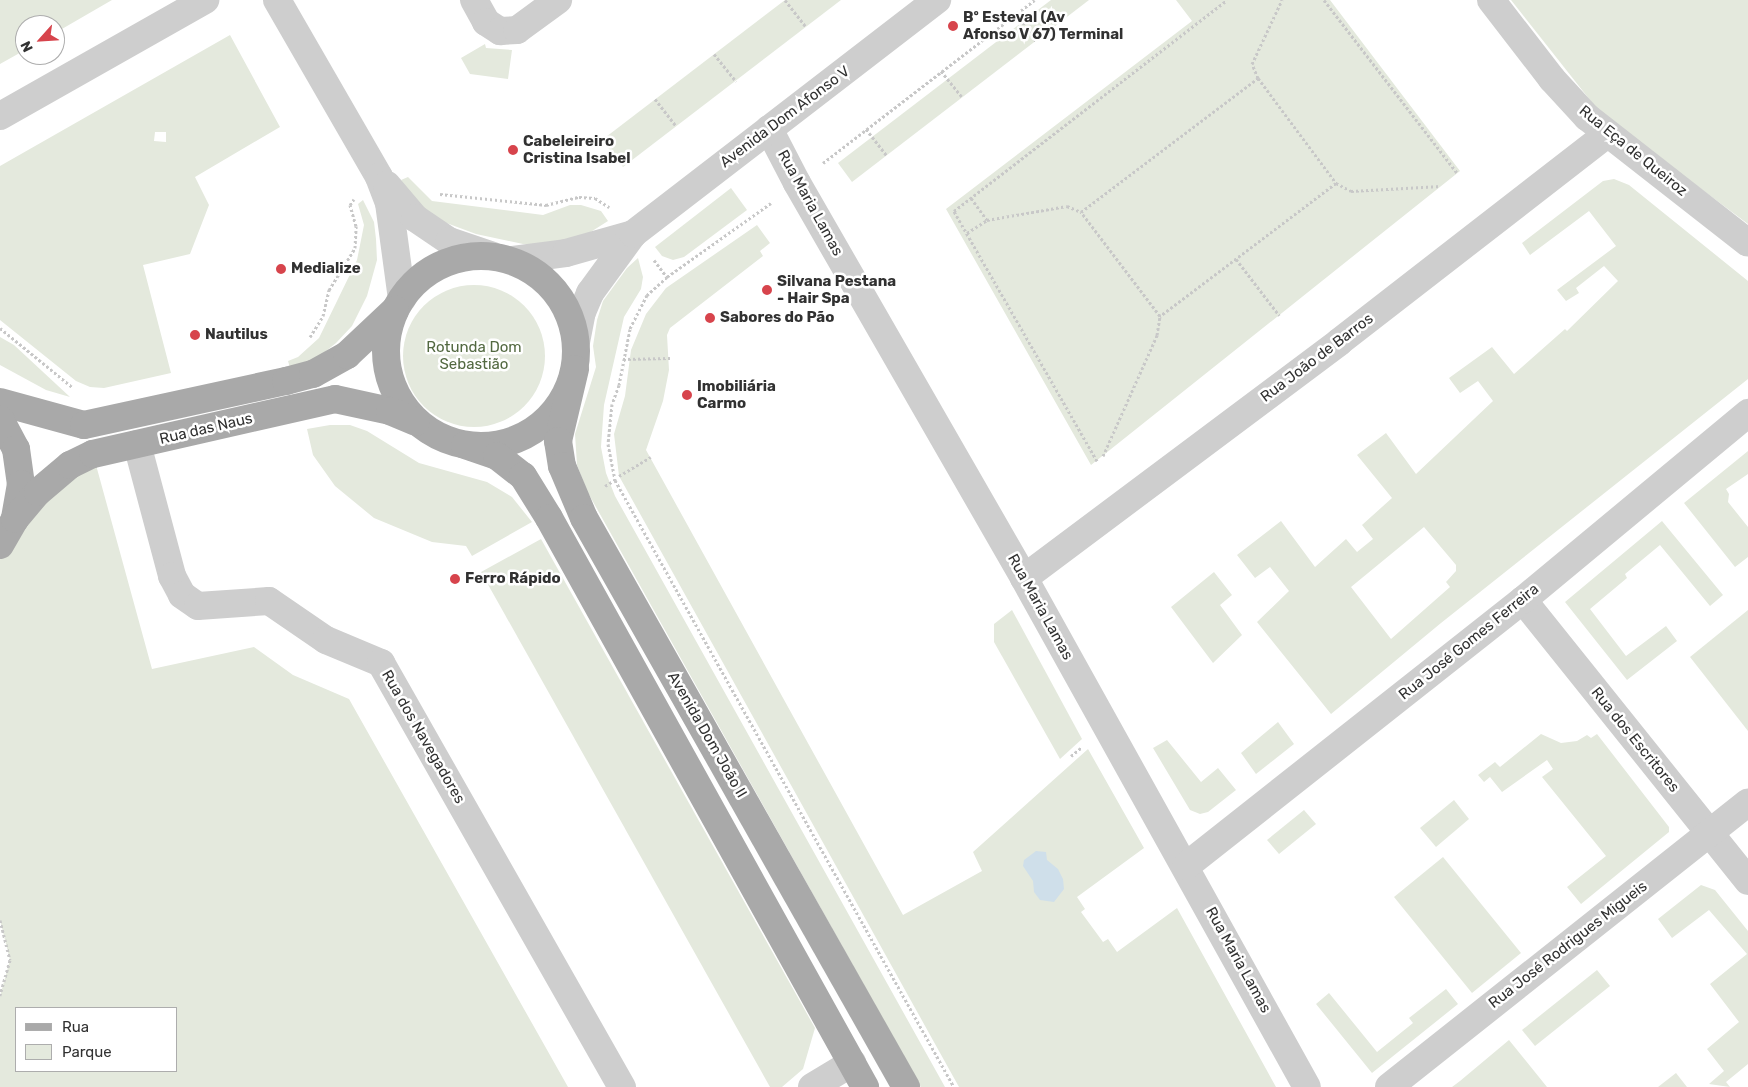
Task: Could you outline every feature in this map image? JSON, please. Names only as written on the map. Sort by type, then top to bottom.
[{"type":"main road","name":"Rua das Naus","points":[[0,402],[84,425],[313,374],[347,355],[399,305],[408,289],[433,268],[458,258],[503,258]]},
{"type":"main road","points":[[465,446],[495,446],[523,437],[547,421],[565,397],[575,369],[576,342],[570,316],[557,292],[537,273],[503,258]]},
{"type":"main road","points":[[399,305],[385,348],[390,380],[401,403],[418,423]]},
{"type":"main road","name":"Avenida Dom João II","points":[[575,369],[558,441],[562,466],[584,518],[906,1087]]},
{"type":"main road","name":"Rua das Naus","points":[[15,519],[38,492],[70,465],[93,454],[335,399],[390,411],[418,423]]},
{"type":"main road","points":[[0,419],[16,449],[21,484],[15,519],[0,545]]},
{"type":"main road","name":"Avenida Dom João II","points":[[418,423],[440,438],[497,456],[523,476],[550,518],[865,1087]]},
{"type":"street","points":[[0,116],[205,0]]},
{"type":"street","points":[[277,0],[379,177],[389,203],[399,305]]},
{"type":"street","points":[[474,0],[486,22],[500,31],[518,30],[558,0]]},
{"type":"street","name":"Rua Eça de Queiroz","points":[[1491,0],[1552,79],[1607,134],[1748,244]]},
{"type":"street","name":"Avenida Dom Afonso V","points":[[576,342],[582,312],[590,293],[632,234],[769,129],[926,3]]},
{"type":"street","name":"Rua Maria Lamas","points":[[769,129],[797,184],[1024,578],[1186,866],[1307,1087]]},
{"type":"street","name":"Rua João de Barros","points":[[1024,578],[1339,342],[1607,134]]},
{"type":"street","points":[[379,177],[422,222],[448,241],[503,258]]},
{"type":"street","name":"Avenida Dom Afonso V","points":[[503,258],[566,253],[632,234]]},
{"type":"street","name":"Rua José Gomes Ferreira","points":[[1186,866],[1523,600],[1748,413]]},
{"type":"street","name":"Rua dos Navegadores","points":[[137,444],[172,576],[182,595],[198,606],[268,601],[326,640],[381,663],[622,1087]]},
{"type":"street","name":"Rua dos Escritores","points":[[1523,600],[1748,881]]},
{"type":"street","name":"Rua José Rodrigues Migueis","points":[[1389,1087],[1748,802]]},
{"type":"street","points":[[812,1087],[852,1064]]},
{"type":"path","points":[[785,0],[806,27]]},
{"type":"path","points":[[954,1087],[614,480],[608,444],[612,404],[619,385],[630,330],[647,295],[667,277],[797,184],[1035,0]]},
{"type":"path","points":[[1097,460],[954,211],[1227,0]]},
{"type":"path","points":[[1282,0],[1252,64],[1258,78],[1336,183],[1351,191],[1441,186]]},
{"type":"path","points":[[1324,0],[1457,173]]},
{"type":"path","points":[[1017,14],[1036,41]]},
{"type":"path","points":[[714,54],[736,81]]},
{"type":"path","points":[[941,71],[962,98]]},
{"type":"path","points":[[1081,212],[1258,78]]},
{"type":"path","points":[[655,99],[676,126]]},
{"type":"path","points":[[866,129],[886,155]]},
{"type":"path","points":[[303,342],[323,316],[329,290],[355,248],[356,226],[350,205],[360,192],[379,177]]},
{"type":"path","points":[[1103,456],[1157,335],[1160,316],[1336,183]]},
{"type":"path","points":[[437,194],[546,205],[579,197],[596,198],[606,204],[632,234]]},
{"type":"path","points":[[971,198],[987,220]]},
{"type":"path","points":[[957,201],[960,206]]},
{"type":"path","points":[[967,233],[987,220],[1066,206],[1081,212],[1160,316]]},
{"type":"path","points":[[1236,259],[1279,316]]},
{"type":"path","points":[[0,328],[76,390]]},
{"type":"path","points":[[623,359],[670,358]]},
{"type":"path","points":[[619,476],[650,457]]},
{"type":"path","points":[[1071,756],[1085,744]]},
{"type":"path","points":[[0,920],[10,960],[0,996]]},
{"type":"green space","points":[[0,0],[112,0],[65,27],[65,15],[15,15],[15,56],[0,64]]},
{"type":"green space","points":[[785,0],[841,0],[623,167],[602,140]]},
{"type":"green space","points":[[1051,0],[1089,0],[852,182],[838,163]]},
{"type":"green space","points":[[1176,0],[1330,0],[1460,171],[1091,465],[946,209],[1192,21]]},
{"type":"green space","points":[[1511,0],[1748,0],[1748,224],[1601,114]]},
{"type":"green space","points":[[230,35],[280,127],[195,177],[209,205],[190,254],[143,265],[171,373],[104,388],[90,387],[76,381],[0,320],[0,166]],"holes":[[[155,132],[166,132],[166,142],[154,141]]]},
{"type":"green space","points":[[485,44],[486,48],[512,50],[508,79],[470,74],[461,58]]},
{"type":"green space","points":[[408,177],[432,201],[543,215],[570,205],[581,205],[601,211],[608,221],[578,240],[554,245],[523,244],[476,234],[433,218],[408,192],[401,180]]},
{"type":"green space","points":[[1614,179],[1629,185],[1748,281],[1748,379],[1441,623],[1331,714],[1257,622],[1289,591],[1270,567],[1255,578],[1237,555],[1281,521],[1315,567],[1346,539],[1357,552],[1373,539],[1362,525],[1392,498],[1357,455],[1386,433],[1416,474],[1493,401],[1478,381],[1460,393],[1449,378],[1492,347],[1514,374],[1565,329],[1567,331],[1618,281],[1604,266],[1576,288],[1579,293],[1566,301],[1557,290],[1616,246],[1589,211],[1530,255],[1522,243],[1603,181]],"holes":[[[1424,527],[1456,565],[1456,571],[1446,582],[1450,587],[1391,639],[1351,587]]]},
{"type":"green space","points":[[731,188],[747,210],[684,257],[673,260],[662,256],[655,247]]},
{"type":"green space","points":[[363,200],[374,222],[377,260],[367,296],[352,326],[336,343],[316,359],[290,368],[288,361],[298,357],[319,338],[357,260],[364,225],[358,204]]},
{"type":"green space","points":[[757,225],[770,243],[760,251],[763,256],[670,328],[667,335],[669,370],[663,401],[646,450],[903,915],[982,871],[973,852],[1088,749],[1144,848],[1077,897],[1085,909],[1081,912],[1103,942],[1108,939],[1117,952],[1177,908],[1276,1087],[959,1087],[619,476],[614,434],[625,396],[631,350],[646,314],[666,288]]},
{"type":"green space","points":[[638,258],[643,277],[641,289],[624,317],[604,405],[601,447],[606,473],[615,496],[945,1087],[921,1087],[587,491],[577,465],[575,434],[596,367],[593,346],[597,320],[603,301],[627,268]]},
{"type":"green space","name":"Rotunda Dom Sebastião","points":[[474,285],[488,286],[501,290],[514,297],[524,306],[533,316],[540,329],[544,342],[544,370],[540,383],[533,396],[524,406],[514,415],[501,422],[488,426],[474,427],[460,426],[447,422],[434,415],[424,406],[415,396],[408,383],[404,370],[403,356],[404,342],[408,329],[415,316],[424,306],[434,297],[447,290],[460,286]]},
{"type":"green space","points":[[0,337],[14,345],[70,397],[46,390],[0,365]]},
{"type":"green space","points":[[330,425],[350,425],[367,431],[419,463],[487,482],[512,497],[532,522],[472,556],[466,546],[432,542],[374,518],[335,486],[313,455],[307,429]]},
{"type":"green space","points":[[1748,451],[1748,474],[1726,489],[1729,494],[1728,502],[1748,527],[1748,557],[1735,567],[1684,503]]},
{"type":"green space","points":[[93,454],[152,669],[254,647],[293,675],[349,699],[568,1087],[0,1087],[0,996],[10,960],[0,920],[0,545]]},
{"type":"green space","points":[[1662,521],[1723,595],[1710,606],[1660,545],[1625,574],[1627,578],[1590,609],[1626,656],[1666,626],[1677,641],[1627,680],[1565,602]]},
{"type":"green space","points":[[541,539],[815,1028],[803,1069],[782,1087],[770,1087],[481,572]]},
{"type":"green space","points":[[1214,572],[1232,595],[1220,605],[1242,635],[1213,663],[1171,607]]},
{"type":"green space","points":[[1012,610],[1082,739],[1060,759],[994,642],[994,624]]},
{"type":"green space","points":[[1748,610],[1748,731],[1690,657]]},
{"type":"green space","points":[[1278,722],[1294,744],[1256,774],[1241,753]]},
{"type":"green space","points":[[1541,734],[1561,743],[1577,741],[1587,735],[1591,738],[1597,734],[1669,827],[1669,832],[1581,904],[1567,887],[1606,856],[1542,777],[1553,769],[1547,760],[1502,792],[1490,777],[1484,782],[1478,775],[1495,762],[1500,767]]},
{"type":"green space","points":[[1167,740],[1201,782],[1218,768],[1236,790],[1208,812],[1200,814],[1190,810],[1153,748]]},
{"type":"green space","points":[[1454,800],[1469,819],[1436,847],[1420,828]]},
{"type":"green space","points":[[1304,810],[1316,824],[1279,854],[1267,840]]},
{"type":"green space","points":[[1443,857],[1521,953],[1472,993],[1394,897]]},
{"type":"green space","points":[[1701,885],[1715,890],[1748,931],[1748,1064],[1726,1082],[1730,1087],[1709,1084],[1724,1071],[1707,1049],[1739,1022],[1710,984],[1747,954],[1709,910],[1672,938],[1658,919]]},
{"type":"green space","points":[[1597,970],[1610,986],[1535,1046],[1522,1030]]},
{"type":"green space","points":[[1446,989],[1458,1004],[1372,1073],[1316,1004],[1329,993],[1377,1052],[1413,1023],[1409,1018]]},
{"type":"green space","points":[[1509,1040],[1547,1087],[1452,1087],[1460,1081]]},
{"type":"green space","points":[[1676,1073],[1687,1087],[1658,1087]]},
{"type":"shaded area","points":[[1036,851],[1046,852],[1047,860],[1058,869],[1063,879],[1064,889],[1054,902],[1040,900],[1034,892],[1033,881],[1023,866],[1024,860]]},
{"type":"place","name":"Bº Esteval (Av Afonso V 67) Terminal","points":[[953,26]]},
{"type":"place","name":"Cabeleireiro Cristina Isabel","points":[[513,150]]},
{"type":"place","name":"Medialize","points":[[281,269]]},
{"type":"place","name":"Silvana Pestana - Hair Spa","points":[[767,290]]},
{"type":"place","name":"Sabores do Pão","points":[[710,318]]},
{"type":"place","name":"Nautilus","points":[[195,335]]},
{"type":"place","name":"Imobiliária Carmo","points":[[687,395]]},
{"type":"place","name":"Ferro Rápido","points":[[455,579]]}]
